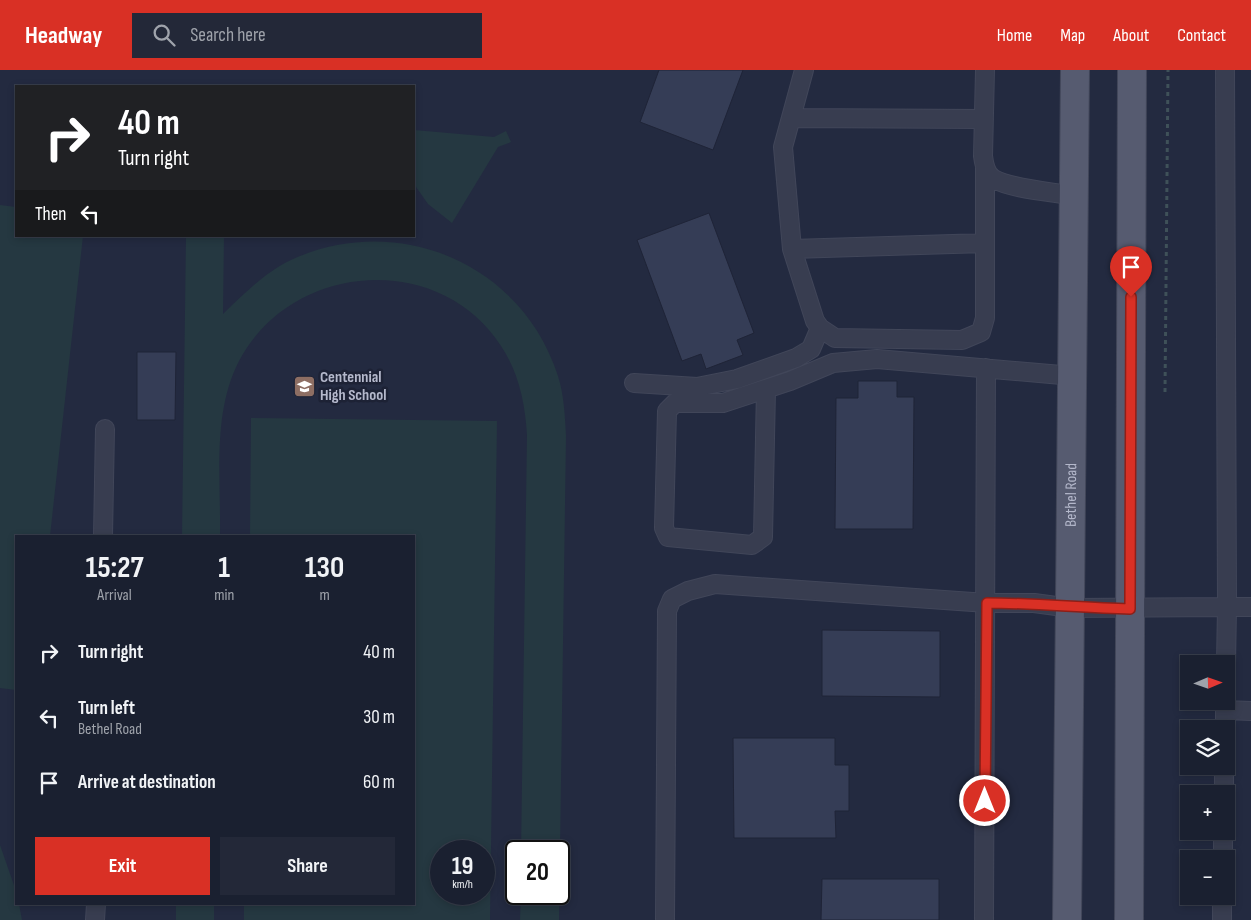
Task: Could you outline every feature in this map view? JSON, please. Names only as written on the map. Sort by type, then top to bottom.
[{"type":"main road","name":"Bethel Road","points":[[1066,920],[1071,608],[1075,70]]},
{"type":"main road","points":[[1129,920],[1132,70]]},
{"type":"lane","points":[[804,70],[783,147],[792,249],[815,321],[820,328],[835,338],[962,340],[981,332],[985,318],[985,168],[983,156],[985,70]]},
{"type":"lane","points":[[1225,70],[1226,655]]},
{"type":"lane","points":[[791,118],[984,119]]},
{"type":"lane","points":[[985,168],[993,179],[1074,196]]},
{"type":"lane","points":[[792,249],[985,243]]},
{"type":"lane","points":[[634,383],[697,387],[737,379],[796,358],[811,349],[820,328]]},
{"type":"lane","points":[[766,389],[763,537],[752,545],[668,537],[664,528],[667,412],[675,402],[723,403],[766,389],[833,362],[877,359],[1073,376]]},
{"type":"lane","points":[[984,920],[987,603],[986,368]]},
{"type":"lane","points":[[103,535],[105,429]]},
{"type":"lane","points":[[665,920],[667,611],[672,598],[688,591],[715,584],[987,603],[1034,603],[1071,608],[1251,607]]},
{"type":"lane","points":[[1235,708],[1251,712]]},
{"type":"lane","points":[[95,920],[96,905]]},
{"type":"lane","points":[[1222,905],[1222,920]]},
{"type":"shaded area","points":[[415,130],[494,137],[506,131],[511,142],[498,147],[452,223],[428,204],[415,185]]},
{"type":"shaded area","points":[[0,205],[15,207],[15,237],[83,237],[50,535],[15,535],[15,690],[0,688]]},
{"type":"shaded area","points":[[186,237],[224,237],[223,314],[263,278],[291,260],[331,246],[372,242],[413,245],[451,257],[486,277],[516,303],[541,337],[558,376],[564,406],[566,436],[560,840],[521,840],[527,435],[525,411],[517,378],[507,356],[501,346],[474,315],[441,294],[405,282],[366,280],[328,287],[293,303],[263,328],[239,361],[230,381],[225,402],[221,424],[219,469],[220,535],[182,535]]},
{"type":"shaded area","points":[[251,418],[497,421],[491,840],[430,840],[430,905],[490,905],[490,920],[244,920],[244,905],[415,905],[415,535],[250,535]]},
{"type":"shaded area","points":[[0,845],[15,888],[15,905],[19,905],[22,920],[0,920]]},
{"type":"shaded area","points":[[176,905],[214,905],[214,920],[176,920]]},
{"type":"shaded area","points":[[521,905],[559,905],[559,920],[520,920]]},
{"type":"building","points":[[659,70],[743,70],[713,150],[640,122]]},
{"type":"building","points":[[709,213],[754,333],[737,340],[743,355],[706,369],[701,354],[682,361],[637,240]]},
{"type":"building","points":[[137,352],[176,352],[175,420],[137,420]]},
{"type":"building","points":[[858,381],[897,381],[897,397],[914,397],[913,529],[835,529],[836,398],[858,398]]},
{"type":"building","points":[[822,630],[940,631],[940,697],[822,696]]},
{"type":"building","points":[[733,738],[835,738],[835,765],[849,765],[849,811],[835,811],[836,838],[734,838]]},
{"type":"building","points":[[822,879],[939,879],[939,920],[821,920]]},
{"type":"place","name":"Centennial High School","points":[[304,386]]},
{"type":"route","points":[[985,801],[987,603],[1034,603],[1071,608],[1130,609],[1131,297]]}]
